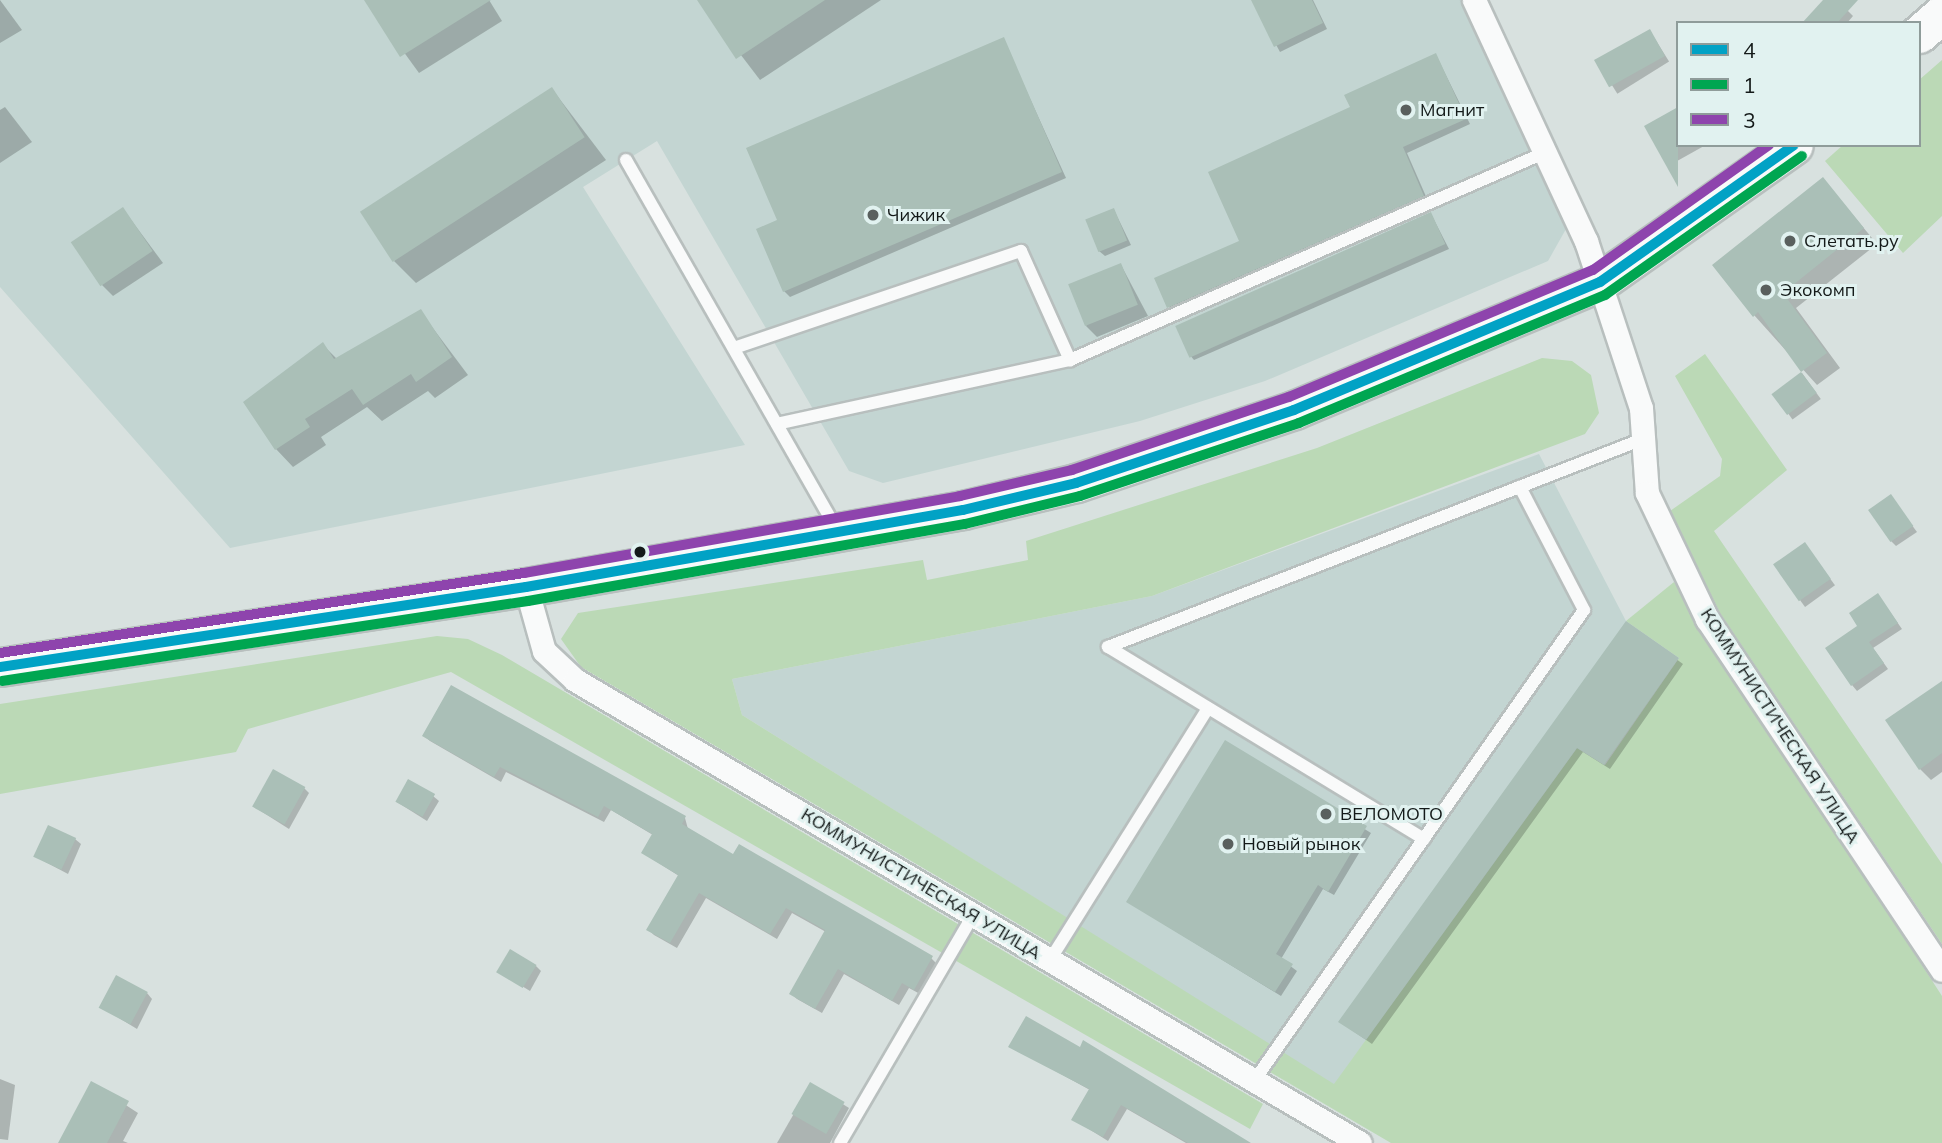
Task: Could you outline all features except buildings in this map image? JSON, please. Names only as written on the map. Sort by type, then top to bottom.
[{"type":"main road","points":[[1921,32],[1942,14]]},
{"type":"main road","points":[[0,667],[526,587],[839,533],[1089,479],[1294,410],[1600,282],[1791,147]]},
{"type":"street","name":"КОММУНИСТИЧЕСКАЯ УЛИЦА","points":[[1475,0],[1546,152],[1600,282],[1641,408],[1647,493],[1707,619],[1942,970]]},
{"type":"street","name":"КОММУНИСТИЧЕСКАЯ УЛИЦА","points":[[526,587],[544,651],[575,680],[1360,1143]]},
{"type":"lane","points":[[777,424],[1070,360],[1546,152]]},
{"type":"lane","points":[[626,160],[839,533]]},
{"type":"lane","points":[[734,348],[1021,251],[1070,360]]},
{"type":"lane","points":[[1424,839],[1108,647],[1643,439]]},
{"type":"lane","points":[[1254,1081],[1584,610],[1520,487]]},
{"type":"lane","points":[[1050,960],[1208,708]]},
{"type":"lane","points":[[840,1143],[973,915]]},
{"type":"shaded area","points":[[0,0],[1461,0],[1566,229],[1548,261],[1265,381],[1140,421],[883,483],[849,471],[657,141],[583,187],[745,445],[230,548],[0,287]]},
{"type":"shaded area","name":"Новый рынок","points":[[1539,454],[1626,621],[1679,658],[1604,765],[1577,748],[1334,1085],[742,715],[732,679],[1152,596]]},
{"type":"green space","points":[[1942,60],[1942,216],[1903,253],[1825,161],[1841,147],[1921,147],[1921,78]]},
{"type":"green space","points":[[1705,354],[1787,470],[1714,531],[1942,864],[1942,944],[1720,613],[1670,511],[1720,476],[1722,459],[1675,376]]},
{"type":"green space","points":[[1542,358],[1572,361],[1591,375],[1599,413],[1585,434],[1152,596],[732,679],[742,715],[1334,1084],[1577,748],[1605,765],[1679,658],[1626,621],[1674,582],[1942,996],[1942,1143],[1391,1143],[581,667],[561,639],[578,613],[923,560],[927,580],[1028,560],[1026,541],[1317,448]]},
{"type":"green space","points":[[437,636],[468,639],[502,655],[1263,1104],[1250,1129],[451,672],[248,729],[236,752],[0,794],[0,704]]},
{"type":"transit line","name":"3","points":[[0,653],[524,573],[960,496],[1072,470],[1289,397],[1593,270],[1766,147]]},
{"type":"transit line","name":"4","points":[[0,667],[526,587],[963,510],[1076,483],[1294,410],[1600,282],[1791,147]]},
{"type":"transit line","name":"1","points":[[2,681],[528,601],[965,524],[1080,496],[1299,423],[1605,295],[1802,156]]},
{"type":"place","name":"Магнит","points":[[1406,110]]},
{"type":"place","name":"Чижик","points":[[873,215]]},
{"type":"place","name":"Слетать.ру","points":[[1790,241]]},
{"type":"place","name":"Экокомп","points":[[1766,290]]},
{"type":"place","name":"ВЕЛОМОТО","points":[[1326,814]]},
{"type":"place","name":"Новый рынок","points":[[1228,844]]}]
